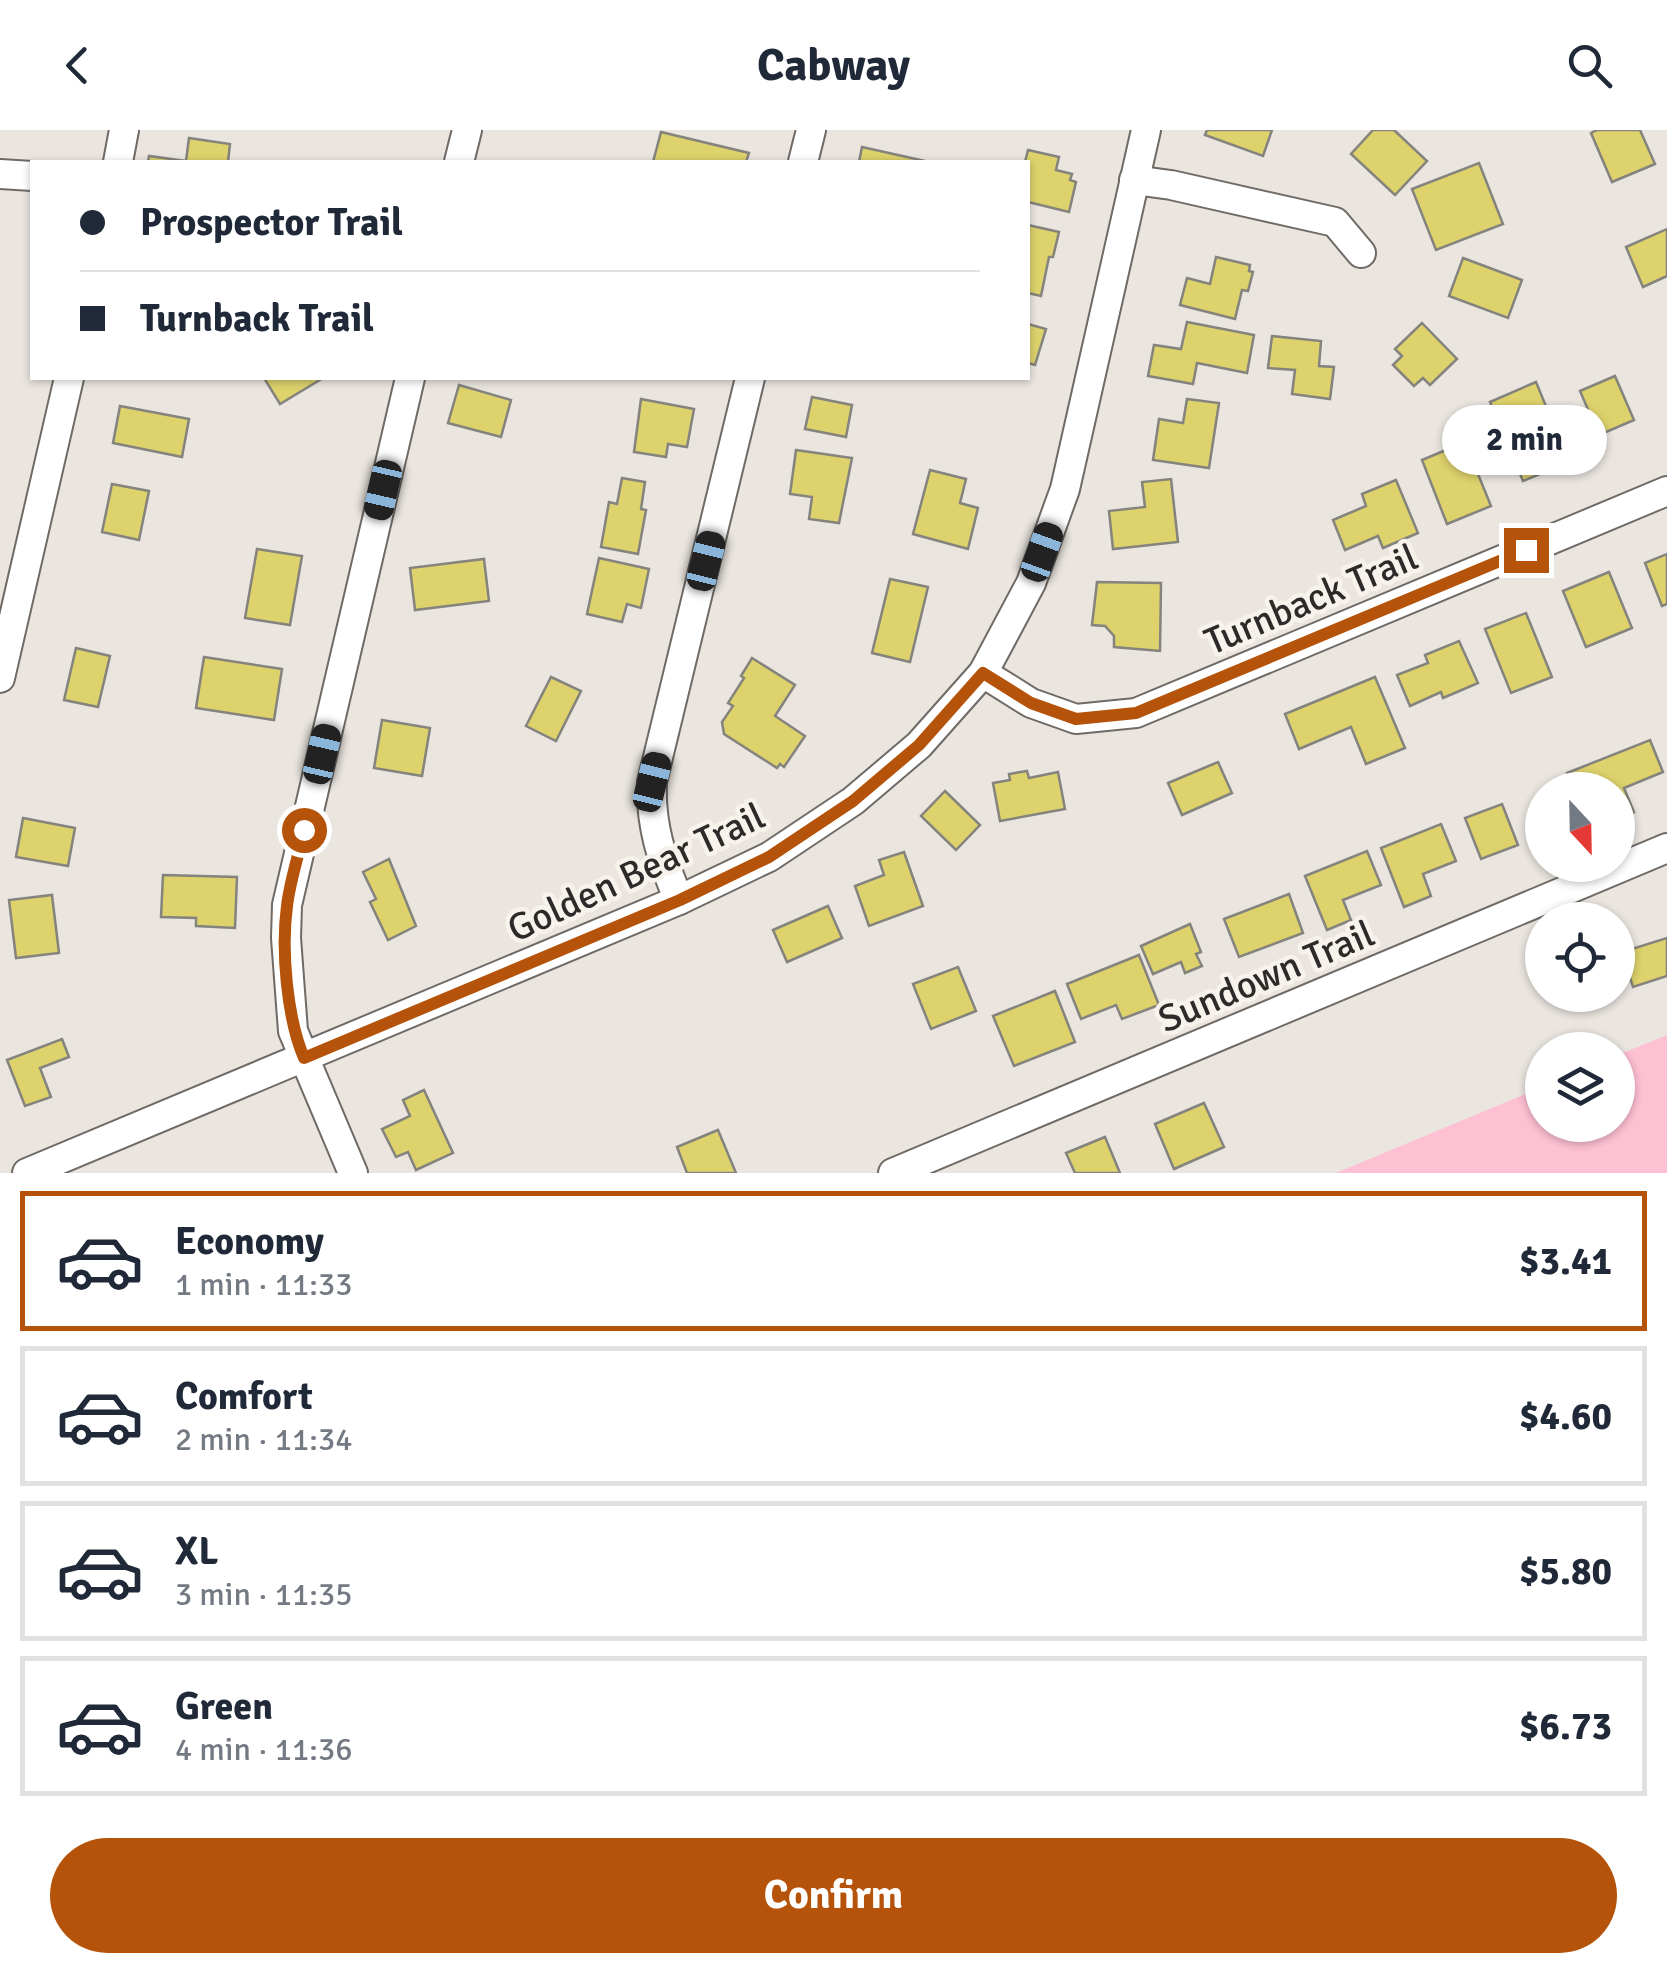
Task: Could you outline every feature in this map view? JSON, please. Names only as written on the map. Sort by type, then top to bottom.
[{"type":"street","points":[[118,160],[124,130]]},
{"type":"street","points":[[460,160],[467,130]]},
{"type":"street","points":[[804,160],[811,130]]},
{"type":"street","name":"Golden Bear Trail","points":[[27,1173],[680,900],[769,857],[853,801],[919,745],[983,673],[1031,583],[1066,489],[1146,130]]},
{"type":"street","points":[[0,174],[30,176]]},
{"type":"street","points":[[1134,180],[1335,222],[1361,253]]},
{"type":"street","points":[[0,678],[69,380]]},
{"type":"street","points":[[353,1173],[292,1032],[287,905],[410,380]]},
{"type":"street","points":[[680,900],[659,850],[651,813],[652,782],[750,380]]},
{"type":"street","name":"Turnback Trail","points":[[983,673],[1031,703],[1076,719],[1136,713],[1667,491]]},
{"type":"street","name":"Sundown Trail","points":[[893,1173],[1667,848]]},
{"type":"shaded area","points":[[1667,1035],[1667,1173],[1336,1173],[1525,1094],[1525,1142],[1635,1142],[1635,1048]]},
{"type":"building","points":[[1207,130],[1272,130],[1263,156],[1205,135]]},
{"type":"building","points":[[1373,130],[1394,130],[1427,161],[1395,195],[1351,154]]},
{"type":"building","points":[[1640,130],[1655,164],[1612,182],[1591,133]]},
{"type":"building","points":[[661,132],[749,153],[747,160],[654,160]]},
{"type":"building","points":[[189,138],[230,144],[228,160],[186,160]]},
{"type":"building","points":[[862,147],[920,160],[859,160]]},
{"type":"building","points":[[1028,150],[1059,157],[1056,170],[1072,174],[1070,180],[1076,182],[1069,212],[1030,202],[1030,160],[1026,160]]},
{"type":"building","points":[[1479,163],[1503,224],[1436,250],[1412,189]]},
{"type":"building","points":[[1030,225],[1059,232],[1041,296],[1030,293]]},
{"type":"building","points":[[1667,229],[1667,276],[1643,287],[1626,247]]},
{"type":"building","points":[[1216,257],[1250,265],[1249,271],[1253,272],[1248,291],[1242,290],[1235,319],[1180,305],[1187,278],[1210,284]]},
{"type":"building","points":[[1463,258],[1522,280],[1508,318],[1449,296]]},
{"type":"building","points":[[1187,322],[1254,335],[1247,373],[1197,363],[1193,384],[1148,376],[1154,345],[1181,349]]},
{"type":"building","points":[[1422,323],[1457,359],[1430,385],[1423,378],[1414,386],[1393,365],[1402,356],[1395,349]]},
{"type":"building","points":[[1030,325],[1046,329],[1035,365],[1030,364]]},
{"type":"building","points":[[1272,336],[1321,341],[1319,366],[1334,367],[1330,399],[1292,394],[1295,370],[1268,368]]},
{"type":"building","points":[[1615,376],[1634,420],[1599,435],[1580,391]]},
{"type":"building","points":[[265,380],[320,380],[280,404]]},
{"type":"building","points":[[1536,382],[1569,462],[1523,481],[1490,402]]},
{"type":"building","points":[[459,385],[511,400],[501,437],[448,423]]},
{"type":"building","points":[[812,397],[852,405],[846,437],[805,429]]},
{"type":"building","points":[[641,399],[694,409],[687,447],[668,444],[666,457],[634,452]]},
{"type":"building","points":[[1187,399],[1219,403],[1209,468],[1153,460],[1159,419],[1183,423]]},
{"type":"building","points":[[120,406],[189,419],[182,457],[113,443]]},
{"type":"building","points":[[1465,442],[1491,506],[1447,524],[1422,460]]},
{"type":"building","points":[[796,450],[852,458],[839,523],[809,519],[812,497],[790,494]]},
{"type":"building","points":[[930,470],[966,479],[960,503],[978,508],[968,549],[913,534]]},
{"type":"building","points":[[622,478],[645,482],[641,509],[646,510],[638,554],[601,547],[609,502],[617,504]]},
{"type":"building","points":[[1171,479],[1178,542],[1113,549],[1109,511],[1145,507],[1142,482]]},
{"type":"building","points":[[1396,480],[1418,533],[1383,548],[1378,536],[1345,550],[1333,520],[1366,506],[1362,494]]},
{"type":"building","points":[[112,484],[149,491],[139,540],[102,532]]},
{"type":"building","points":[[257,549],[302,556],[290,625],[245,618]]},
{"type":"building","points":[[1667,554],[1667,604],[1662,606],[1645,563]]},
{"type":"building","points":[[599,558],[649,569],[641,608],[627,604],[622,622],[587,614]]},
{"type":"building","points":[[484,559],[489,601],[415,610],[410,568]]},
{"type":"building","points":[[1609,572],[1632,628],[1586,647],[1563,591]]},
{"type":"building","points":[[890,579],[928,587],[910,662],[872,653]]},
{"type":"building","points":[[1097,582],[1161,583],[1160,651],[1114,647],[1114,636],[1105,626],[1092,625]]},
{"type":"building","points":[[1526,613],[1552,677],[1511,693],[1485,629]]},
{"type":"building","points":[[1459,641],[1478,683],[1443,698],[1441,692],[1410,706],[1397,675],[1428,663],[1425,655]]},
{"type":"building","points":[[76,648],[110,656],[98,707],[64,700]]},
{"type":"building","points":[[204,657],[282,669],[274,720],[196,708]]},
{"type":"building","points":[[752,658],[795,685],[775,716],[805,736],[784,767],[780,764],[777,768],[724,734],[722,722],[733,706],[728,703]]},
{"type":"building","points":[[551,677],[581,691],[556,741],[526,726]]},
{"type":"building","points":[[1375,677],[1405,748],[1366,764],[1351,727],[1299,749],[1285,714]]},
{"type":"building","points":[[382,720],[430,728],[422,776],[374,768]]},
{"type":"building","points":[[1650,740],[1663,772],[1635,783],[1635,772],[1570,772]]},
{"type":"building","points":[[1218,762],[1232,793],[1182,815],[1168,783]]},
{"type":"building","points":[[1027,771],[1029,778],[1058,772],[1065,809],[1000,821],[993,783],[1010,780],[1009,774]]},
{"type":"building","points":[[945,791],[980,825],[956,850],[921,816]]},
{"type":"building","points":[[1502,804],[1518,845],[1481,859],[1465,818]]},
{"type":"building","points":[[23,818],[75,828],[68,866],[16,857]]},
{"type":"building","points":[[1441,824],[1456,861],[1423,874],[1431,896],[1404,907],[1381,848]]},
{"type":"building","points":[[1367,851],[1381,885],[1343,900],[1351,920],[1327,930],[1305,876]]},
{"type":"building","points":[[904,852],[923,906],[869,926],[855,886],[884,875],[879,860]]},
{"type":"building","points":[[389,859],[416,926],[388,940],[370,902],[376,899],[363,872]]},
{"type":"building","points":[[163,875],[237,877],[235,928],[196,926],[196,918],[161,917]]},
{"type":"building","points":[[1289,894],[1303,933],[1239,957],[1224,919]]},
{"type":"building","points":[[52,895],[59,953],[16,958],[9,900]]},
{"type":"building","points":[[828,906],[842,938],[787,962],[773,930]]},
{"type":"building","points":[[1190,924],[1202,966],[1185,973],[1181,962],[1153,974],[1141,946]]},
{"type":"building","points":[[1667,938],[1667,976],[1635,986],[1635,948]]},
{"type":"building","points":[[1139,955],[1159,1005],[1122,1019],[1116,1005],[1081,1019],[1067,984]]},
{"type":"building","points":[[958,967],[976,1011],[931,1029],[913,984]]},
{"type":"building","points":[[1055,991],[1075,1042],[1014,1066],[993,1016]]},
{"type":"building","points":[[62,1039],[69,1057],[40,1068],[51,1097],[25,1106],[7,1060]]},
{"type":"building","points":[[424,1090],[453,1153],[416,1170],[408,1152],[396,1157],[382,1129],[410,1116],[403,1100]]},
{"type":"building","points":[[1204,1103],[1224,1147],[1174,1169],[1155,1124]]},
{"type":"building","points":[[718,1130],[736,1173],[687,1173],[677,1147]]},
{"type":"building","points":[[1105,1137],[1120,1173],[1075,1173],[1066,1153]]},
{"type":"route","points":[[304,830],[287,905],[286,938],[292,1032],[304,1058],[680,900],[769,857],[853,801],[919,745],[983,673],[1031,703],[1076,719],[1136,713],[1526,550]]}]
